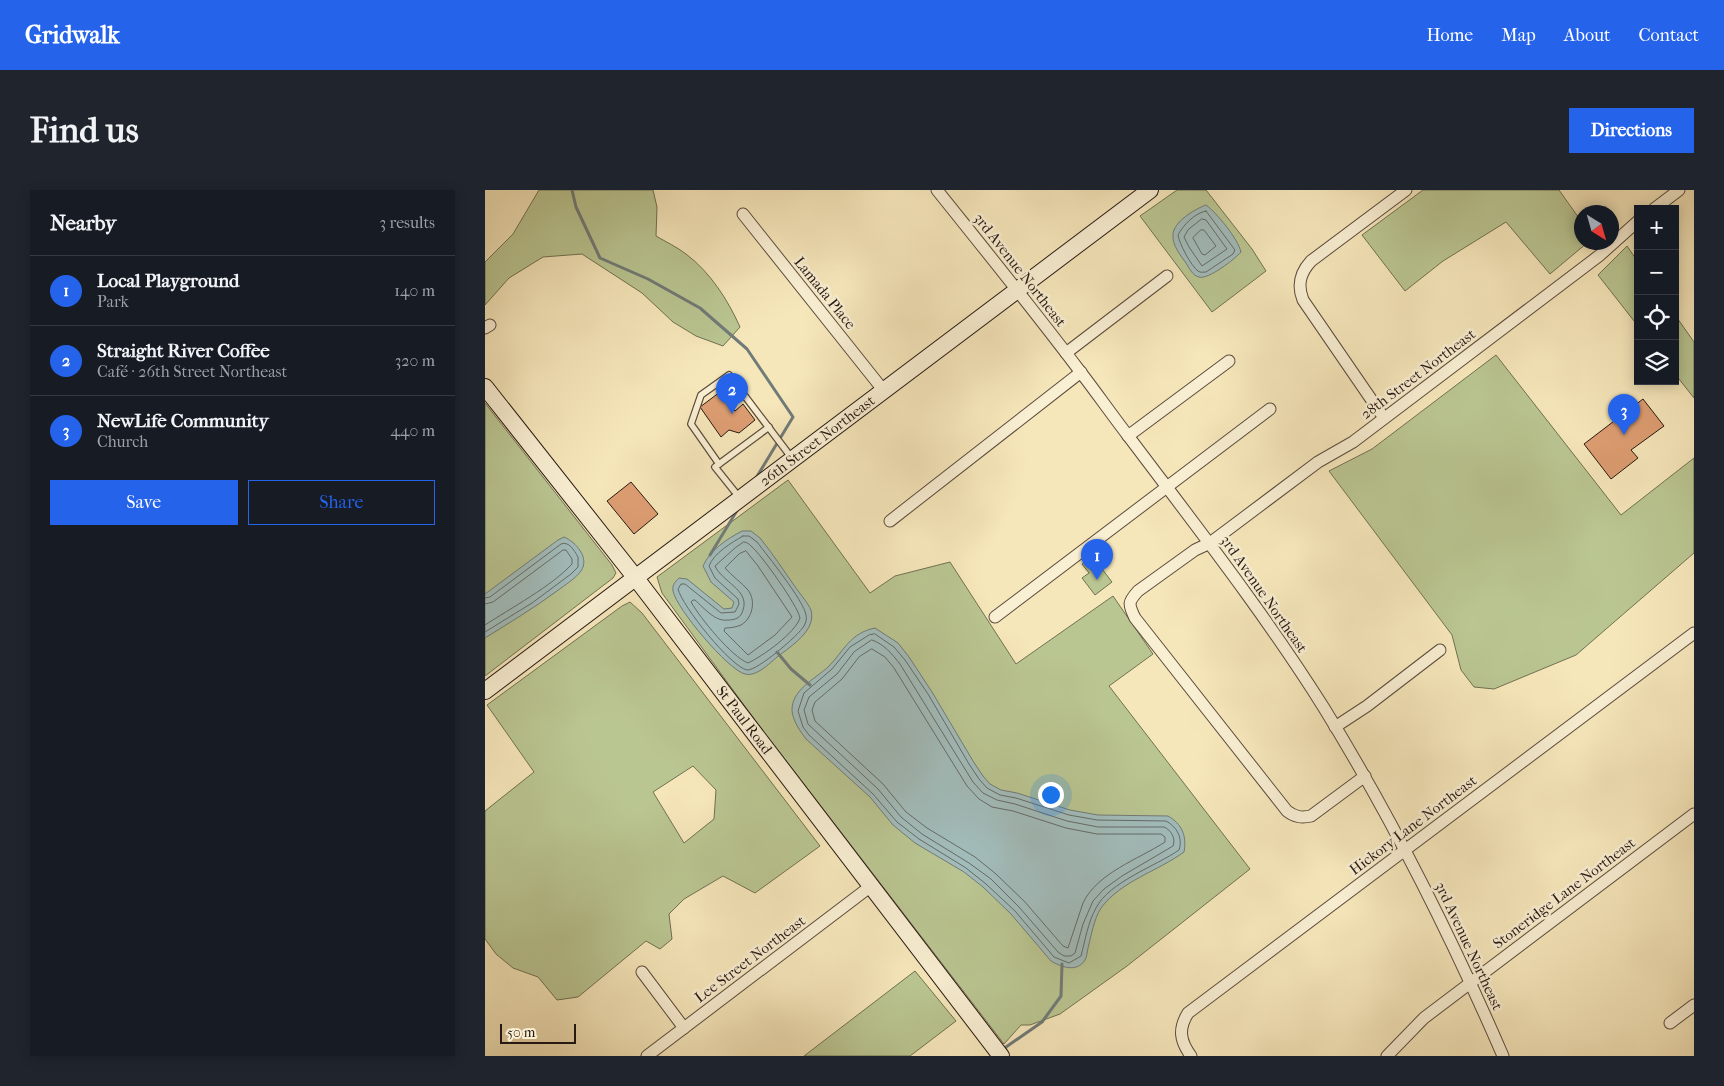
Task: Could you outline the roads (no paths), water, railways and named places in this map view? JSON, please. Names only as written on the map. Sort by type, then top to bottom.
[{"type":"street","name":"3rd Avenue Northeast","points":[[937,190],[1081,372],[1262,615],[1365,776],[1405,850],[1471,982],[1503,1056]]},
{"type":"street","name":"26th Street Northeast","points":[[485,691],[1150,190]]},
{"type":"street","points":[[1384,418],[1303,300],[1300,281],[1303,271],[1311,261],[1406,190]]},
{"type":"street","points":[[1659,205],[1679,190]]},
{"type":"street","name":"Lamada Place","points":[[743,214],[884,391]]},
{"type":"street","name":"28th Street Northeast","points":[[1365,776],[1311,816],[1302,818],[1293,816],[1135,618],[1129,605],[1131,598],[1195,550],[1210,543],[1318,462],[1353,442],[1600,255],[1634,225]]},
{"type":"street","points":[[1066,353],[1167,276]]},
{"type":"street","points":[[1128,436],[1229,361]]},
{"type":"street","points":[[890,521],[1081,372]]},
{"type":"street","name":"St Paul Road","points":[[485,387],[635,578],[1001,1056]]},
{"type":"street","points":[[995,617],[1270,409]]},
{"type":"street","name":"Hickory Lane Northeast","points":[[1191,1056],[1181,1036],[1183,1021],[1188,1014],[1694,633]]},
{"type":"street","points":[[1335,727],[1367,706],[1440,650]]},
{"type":"street","name":"Stoneridge Lane Northeast","points":[[1387,1056],[1424,1018],[1694,814]]},
{"type":"street","name":"Lee Street Northeast","points":[[647,1056],[871,886]]},
{"type":"street","points":[[642,972],[685,1028]]},
{"type":"street","points":[[1670,1023],[1694,1005]]},
{"type":"lane","points":[[719,464],[691,424],[701,395],[729,375],[793,459]]},
{"type":"lane","points":[[740,499],[715,467],[769,427]]},
{"type":"water","points":[[1206,205],[1227,227],[1236,240],[1241,252],[1215,272],[1199,277],[1191,272],[1179,254],[1173,235],[1174,230],[1181,221]]},
{"type":"water","points":[[742,531],[751,531],[760,538],[806,602],[812,614],[811,622],[806,632],[754,674],[745,674],[727,662],[683,611],[673,591],[674,584],[679,578],[687,579],[724,609],[732,608],[734,602],[711,582],[703,566],[714,550]]},
{"type":"water","points":[[564,537],[577,547],[583,556],[584,561],[581,571],[548,597],[485,638],[485,594]]},
{"type":"water","points":[[875,628],[898,643],[909,657],[973,761],[990,784],[1001,790],[1017,793],[1070,810],[1098,815],[1168,816],[1180,827],[1185,841],[1184,852],[1129,883],[1109,899],[1096,917],[1086,959],[1082,964],[1069,968],[1051,961],[1011,914],[983,887],[964,872],[915,843],[893,825],[870,797],[806,739],[799,729],[792,711],[795,697],[828,667],[853,638],[866,630]]},
{"type":"waterway","points":[[572,190],[576,207],[600,258],[648,279],[700,308],[747,349],[793,417],[756,478]]},
{"type":"waterway","points":[[710,555],[738,509]]},
{"type":"waterway","points":[[777,652],[791,669],[810,685]]},
{"type":"waterway","points":[[1005,1051],[1006,1047],[1042,1022],[1061,996],[1062,964]]},
{"type":"place","name":"Straight River Coffee","points":[[732,414]]},
{"type":"place","name":"NewLife Community","points":[[1624,435]]},
{"type":"place","name":"Local Playground","points":[[1097,580]]}]
